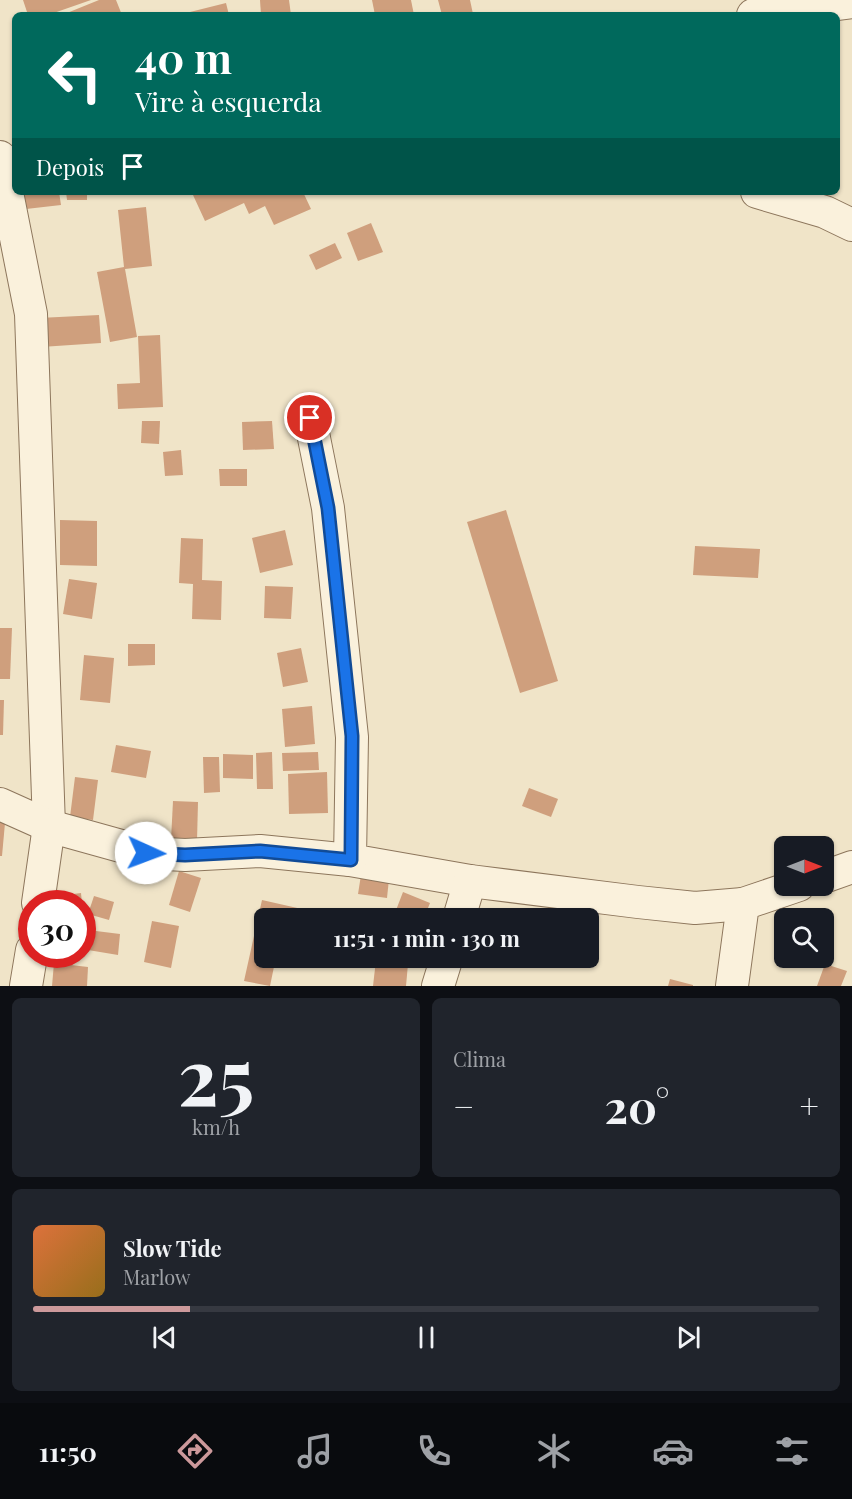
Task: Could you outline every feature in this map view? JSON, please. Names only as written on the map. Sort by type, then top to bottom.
[{"type":"street","points":[[776,12],[852,2]]},
{"type":"street","points":[[0,150],[12,140]]},
{"type":"street","points":[[0,158],[32,314],[49,826],[40,890]]},
{"type":"street","points":[[767,195],[825,212],[852,225]]},
{"type":"street","points":[[310,418],[328,508],[352,736],[351,860]]},
{"type":"street","points":[[0,804],[49,826],[146,853],[185,855],[260,851],[351,860],[470,881],[695,908],[743,904],[774,893]]},
{"type":"street","points":[[834,873],[852,867]]},
{"type":"street","points":[[462,908],[470,881]]},
{"type":"street","points":[[732,986],[743,904]]},
{"type":"street","points":[[26,986],[29,968]]},
{"type":"street","points":[[438,986],[444,968]]},
{"type":"building","points":[[23,0],[91,0],[57,12],[27,12]]},
{"type":"building","points":[[99,0],[116,0],[121,12],[69,12]]},
{"type":"building","points":[[260,0],[289,0],[291,12],[261,12]]},
{"type":"building","points":[[372,0],[411,0],[413,12],[374,12]]},
{"type":"building","points":[[438,0],[470,0],[473,12],[441,12]]},
{"type":"building","points":[[226,3],[228,12],[190,12]]},
{"type":"building","points":[[24,195],[59,195],[61,205],[26,209]]},
{"type":"building","points":[[66,195],[87,195],[87,200],[67,200]]},
{"type":"building","points":[[193,195],[304,195],[311,209],[274,225],[265,206],[249,214],[244,203],[205,221]]},
{"type":"building","points":[[146,207],[152,266],[125,269],[137,337],[110,342],[97,272],[124,267],[118,210]]},
{"type":"building","points":[[371,223],[383,252],[358,261],[347,233]]},
{"type":"building","points":[[335,243],[342,258],[316,270],[309,255]]},
{"type":"building","points":[[99,315],[101,343],[41,347],[39,318]]},
{"type":"building","points":[[160,335],[163,407],[118,409],[117,384],[140,383],[138,336]]},
{"type":"building","points":[[142,421],[160,421],[159,444],[141,443]]},
{"type":"building","points":[[272,421],[274,449],[243,450],[242,422]]},
{"type":"building","points":[[181,450],[183,475],[165,476],[163,452]]},
{"type":"building","points":[[219,469],[247,469],[247,486],[220,486]]},
{"type":"building","points":[[506,510],[558,681],[520,693],[467,522]]},
{"type":"building","points":[[60,520],[97,521],[97,566],[60,565]]},
{"type":"building","points":[[285,530],[293,565],[260,573],[252,538]]},
{"type":"building","points":[[181,538],[203,539],[202,580],[222,581],[221,620],[192,619],[193,584],[179,583]]},
{"type":"building","points":[[695,546],[760,549],[758,578],[693,575]]},
{"type":"building","points":[[69,579],[97,583],[92,619],[63,614]]},
{"type":"building","points":[[265,586],[293,587],[291,619],[264,618]]},
{"type":"building","points":[[0,628],[12,628],[10,679],[0,679]]},
{"type":"building","points":[[128,644],[155,644],[155,665],[128,666]]},
{"type":"building","points":[[301,648],[308,682],[283,687],[277,653]]},
{"type":"building","points":[[84,655],[114,658],[110,703],[80,700]]},
{"type":"building","points":[[0,700],[4,700],[3,735],[0,735]]},
{"type":"building","points":[[312,706],[315,744],[285,747],[282,709]]},
{"type":"building","points":[[116,745],[151,751],[146,778],[111,772]]},
{"type":"building","points":[[272,752],[273,789],[257,789],[256,753]]},
{"type":"building","points":[[318,752],[319,770],[283,771],[282,753]]},
{"type":"building","points":[[223,754],[253,755],[253,779],[223,778]]},
{"type":"building","points":[[203,757],[219,757],[220,792],[204,793]]},
{"type":"building","points":[[327,772],[328,813],[289,814],[288,774]]},
{"type":"building","points":[[75,777],[98,780],[93,820],[70,817]]},
{"type":"building","points":[[529,788],[558,799],[551,817],[522,806]]},
{"type":"building","points":[[173,801],[198,802],[197,841],[171,840]]},
{"type":"building","points":[[0,822],[5,823],[2,856],[0,856]]},
{"type":"building","points":[[179,871],[201,878],[190,912],[169,905]]},
{"type":"building","points":[[361,875],[389,879],[387,898],[358,894]]},
{"type":"building","points":[[403,892],[430,903],[428,908],[397,908]]},
{"type":"building","points":[[96,897],[114,902],[109,920],[96,916]]},
{"type":"building","points":[[262,900],[297,908],[260,908]]},
{"type":"building","points":[[152,921],[179,926],[171,968],[144,962]]},
{"type":"building","points":[[96,931],[120,934],[118,955],[96,951]]},
{"type":"building","points":[[254,936],[254,968],[274,968],[270,986],[244,981]]},
{"type":"building","points":[[834,967],[847,971],[841,986],[817,986],[824,968]]},
{"type":"building","points":[[54,968],[88,968],[87,986],[52,986]]},
{"type":"building","points":[[375,968],[408,968],[406,986],[373,986]]},
{"type":"building","points":[[670,979],[693,985],[693,986],[668,986]]},
{"type":"route","points":[[146,853],[185,855],[260,851],[351,860],[352,736],[328,508],[310,418]]}]
